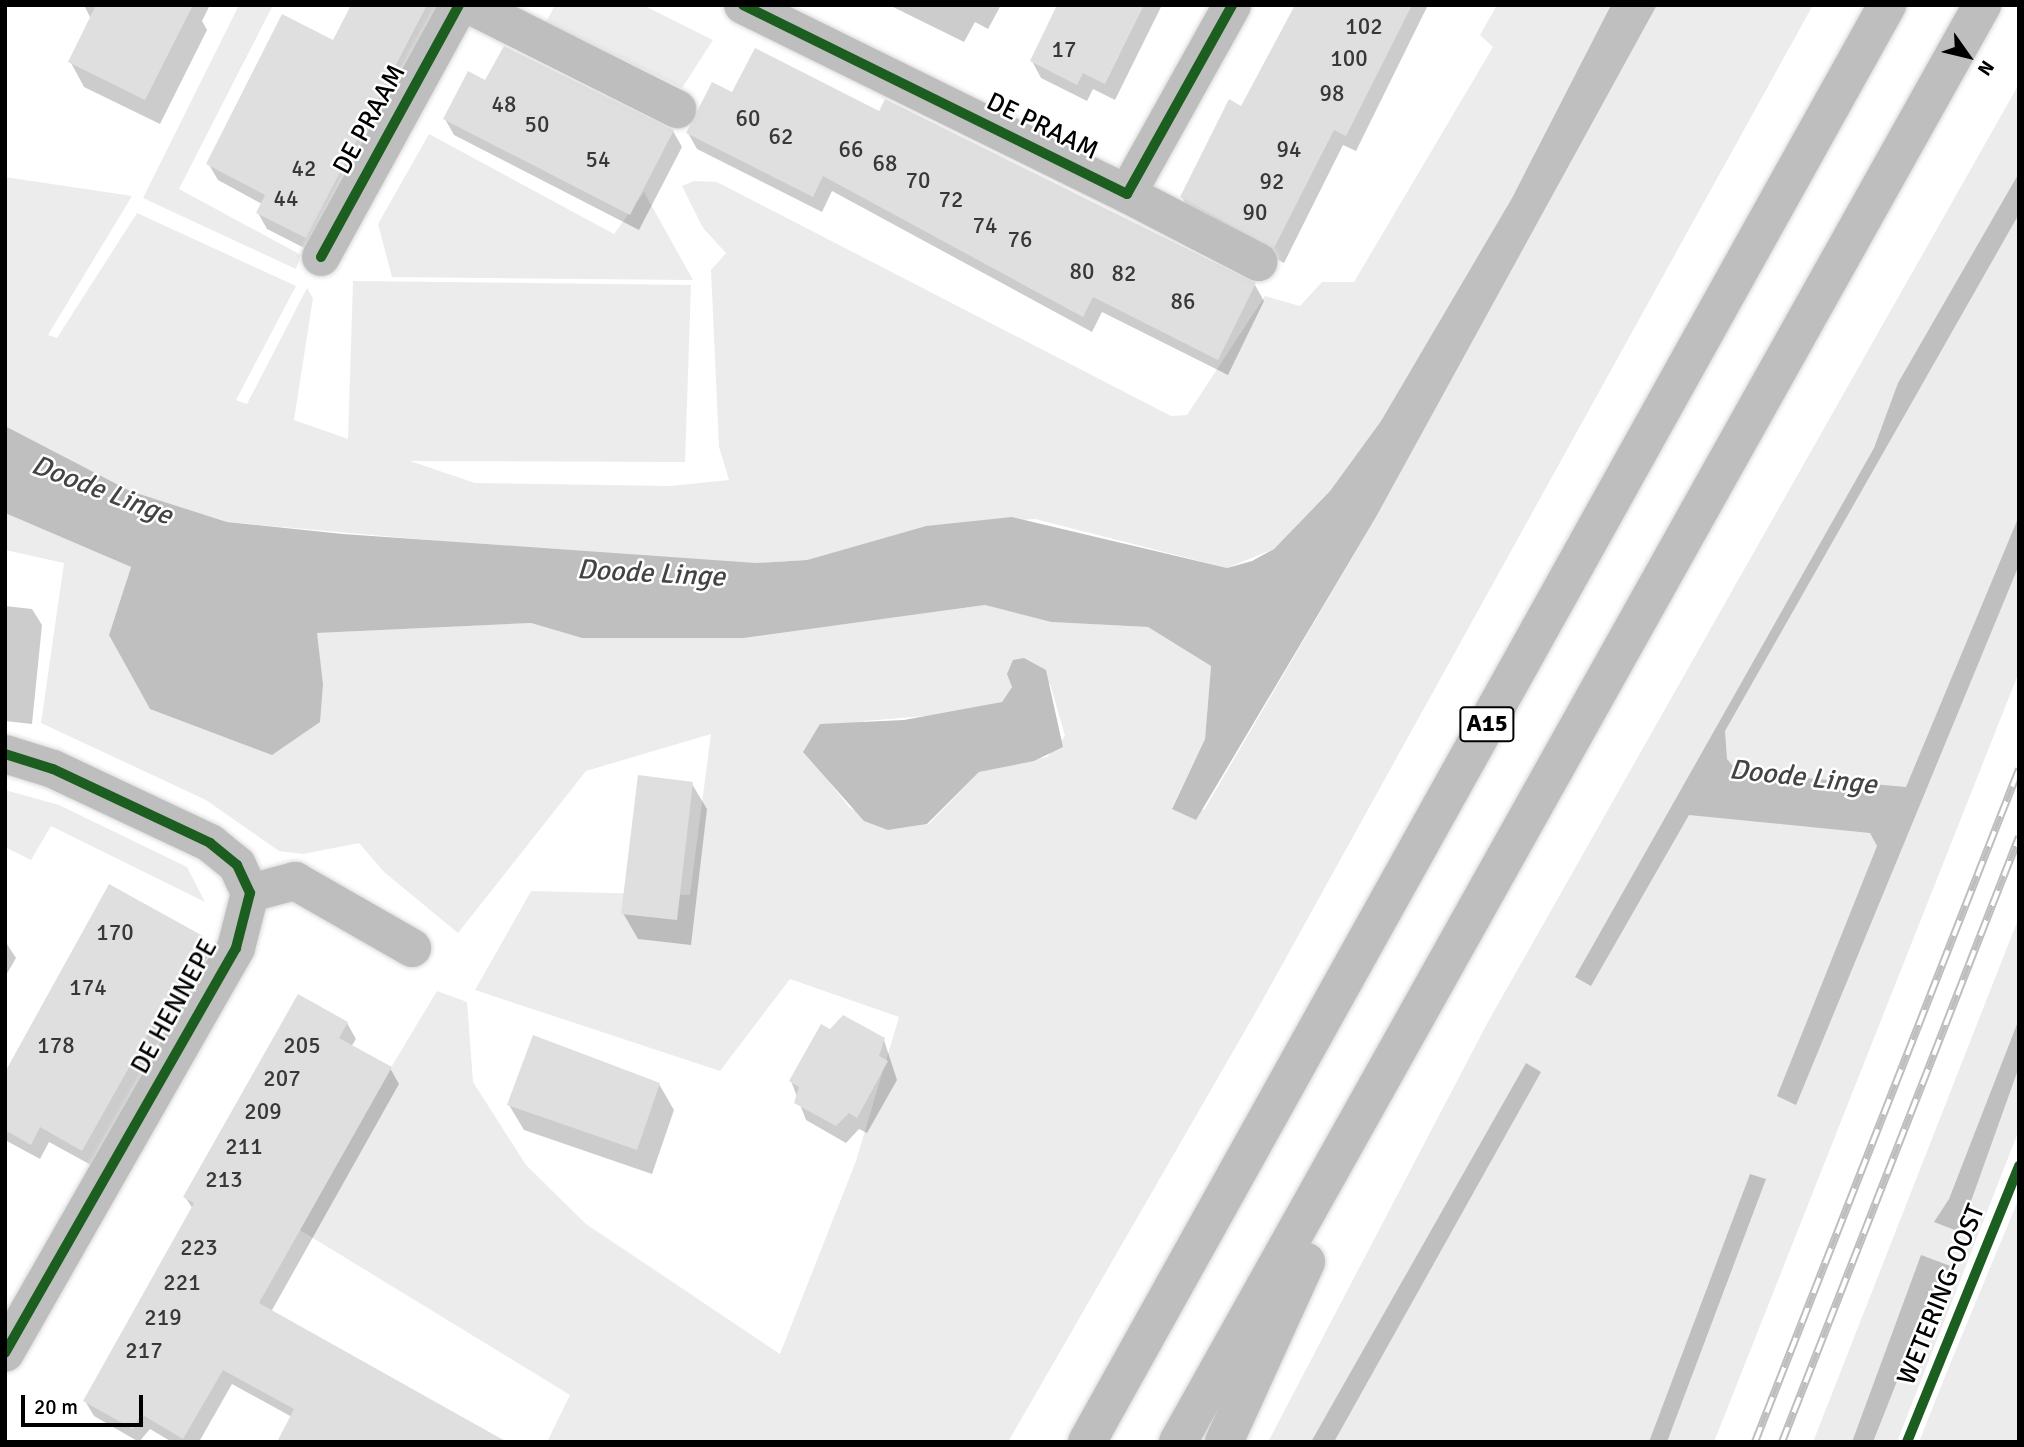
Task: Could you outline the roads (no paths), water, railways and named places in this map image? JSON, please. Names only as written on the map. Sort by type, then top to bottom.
[{"type":"main road","name":"DE PRAAM","points":[[321,257],[459,5]]},
{"type":"main road","points":[[470,5],[677,110]]},
{"type":"main road","name":"DE PRAAM","points":[[743,5],[1127,194],[1258,262]]},
{"type":"main road","points":[[1127,194],[1231,5]]},
{"type":"main road","name":"A15","points":[[1087,1442],[1888,5]]},
{"type":"main road","points":[[1178,1442],[1983,5]]},
{"type":"main road","points":[[5,754],[53,769],[210,843],[237,865],[250,893],[295,880],[412,948]]},
{"type":"main road","name":"DE HENNEPE","points":[[5,1353],[236,948],[250,893]]},
{"type":"main road","points":[[1224,1442],[1410,1031]]},
{"type":"water","name":"Doode Linge","points":[[1611,5],[1657,5],[1376,517],[1196,820],[1172,809],[1205,739],[1211,666],[1148,627],[1051,622],[985,605],[744,638],[582,638],[531,623],[317,633],[323,684],[320,722],[272,755],[150,709],[109,635],[131,567],[5,513],[5,426],[130,491],[227,522],[343,534],[756,563],[807,560],[926,526],[1012,517],[1227,568],[1252,561],[1274,549],[1330,491],[1381,421],[1512,198]]},
{"type":"water","points":[[2019,173],[2019,214],[1725,731],[1727,759],[1738,772],[1906,787],[2019,516],[2019,565],[1796,1105],[1777,1096],[1877,846],[1870,833],[1689,815],[1591,986],[1575,977],[1874,448],[1898,383]]},
{"type":"water","points":[[1024,658],[1046,670],[1063,747],[1034,761],[979,772],[927,824],[888,830],[864,821],[803,752],[820,724],[904,720],[1002,702],[1012,687],[1007,674],[1013,660]]},
{"type":"water","points":[[2019,1019],[2019,1067],[1960,1232],[1934,1222],[1949,1199]]},
{"type":"water","points":[[1526,1063],[1541,1072],[1334,1442],[1311,1442]]},
{"type":"water","points":[[1750,1174],[1766,1179],[1667,1442],[1649,1442]]},
{"type":"water","points":[[1921,1255],[1953,1267],[1945,1285],[1933,1290],[1873,1442],[1852,1442]]},
{"type":"railway","points":[[1755,1442],[2019,769]]},
{"type":"railway","points":[[1782,1442],[2019,837]]}]
